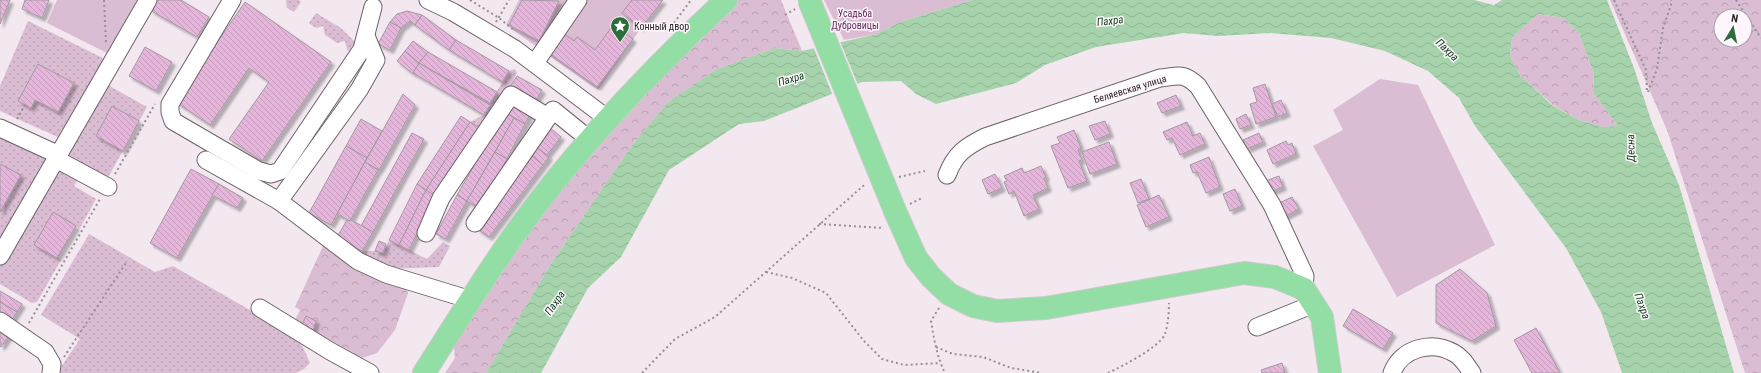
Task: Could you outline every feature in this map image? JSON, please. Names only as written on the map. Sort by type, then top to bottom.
[{"type":"main road","points":[[424,373],[464,298],[590,140],[608,119],[696,28],[726,0]]},
{"type":"main road","points":[[802,4],[916,258],[931,277],[949,294],[973,306],[997,311],[1046,308],[1244,273],[1275,276],[1309,297]]},
{"type":"main road","name":"Беляевская улица","points":[[1309,297],[1322,318],[1330,373]]},
{"type":"street","points":[[0,256],[148,0]]},
{"type":"street","points":[[232,0],[170,104],[170,112],[173,121],[259,171],[271,174],[280,171],[364,43],[373,7]]},
{"type":"street","points":[[428,0],[453,12],[535,63],[608,119]]},
{"type":"street","points":[[535,63],[578,0]]},
{"type":"street","points":[[279,201],[359,90],[376,60],[364,43]]},
{"type":"street","name":"Беляевская улица","points":[[947,175],[951,164],[964,148],[985,137],[1160,78],[1177,76],[1188,77],[1198,86],[1272,205],[1305,276],[1309,297]]},
{"type":"street","points":[[426,233],[441,198],[511,95],[548,117]]},
{"type":"street","points":[[475,223],[553,110],[590,140]]},
{"type":"street","points":[[5,130],[58,157],[108,187]]},
{"type":"street","points":[[206,160],[279,201],[358,261],[386,274],[464,298]]},
{"type":"street","points":[[1257,327],[1309,297]]},
{"type":"street","points":[[441,302],[464,298]]},
{"type":"street","points":[[260,308],[330,351],[370,373]]},
{"type":"street","points":[[0,321],[45,352],[52,368]]},
{"type":"street","points":[[1392,373],[1397,363],[1409,352],[1425,346],[1439,346],[1454,353],[1465,363],[1472,373]]},
{"type":"path","points":[[104,0],[108,68]]},
{"type":"path","points":[[490,34],[509,0]]},
{"type":"path","points":[[664,37],[691,0]]},
{"type":"path","points":[[1614,0],[1646,70],[1647,93],[1657,69],[1663,28],[1671,5],[1671,0]]},
{"type":"path","points":[[1736,0],[1761,38]]},
{"type":"path","points":[[785,15],[802,4]]},
{"type":"path","points":[[5,130],[25,105]]},
{"type":"path","points":[[898,178],[925,171]]},
{"type":"path","points":[[642,373],[675,339],[715,317],[863,186],[870,184]]},
{"type":"path","points":[[819,224],[896,215],[922,198]]},
{"type":"path","points":[[52,368],[63,359],[126,263]]},
{"type":"path","points":[[766,272],[792,278],[826,293],[864,341],[882,359],[904,366],[940,363]]},
{"type":"path","points":[[1108,373],[1145,353],[1164,335],[1169,314],[1169,302]]},
{"type":"path","points":[[940,307],[931,321],[940,363],[945,373]]},
{"type":"path","points":[[936,347],[953,354],[983,357],[1011,368],[1042,373]]},
{"type":"green space","points":[[57,0],[137,0],[107,53],[47,23]]},
{"type":"green space","points":[[286,0],[299,0],[301,2],[294,12],[287,8]]},
{"type":"green space","points":[[519,0],[663,0],[641,28],[598,90],[506,25]]},
{"type":"green space","points":[[726,0],[781,0],[802,51],[775,48],[717,69],[668,102],[630,148],[549,267],[486,373],[445,373],[455,358],[452,330],[517,231]]},
{"type":"green space","name":"Усадьба Дубровицы","points":[[824,0],[972,0],[900,22],[877,34],[844,40]]},
{"type":"green space","points":[[1610,0],[1761,0],[1761,373],[1745,373],[1667,130]]},
{"type":"green space","points":[[316,13],[341,28],[355,42],[349,51],[347,50],[345,41],[337,43],[325,35],[323,26],[316,28],[309,23]]},
{"type":"green space","points":[[1538,14],[1564,18],[1579,33],[1594,74],[1593,92],[1618,126],[1603,127],[1579,120],[1553,105],[1520,75],[1510,56],[1512,38]]},
{"type":"green space","points":[[28,21],[105,59],[60,138],[0,111],[0,86]]},
{"type":"green space","points":[[419,63],[490,103],[509,71],[515,69],[517,73],[510,87],[480,128],[470,122],[484,115],[490,105]]},
{"type":"green space","points":[[1380,79],[1418,85],[1495,245],[1397,297],[1313,146],[1343,130],[1333,110]]},
{"type":"green space","points":[[106,84],[147,107],[106,181],[64,158]]},
{"type":"green space","points":[[0,137],[52,157],[0,245]]},
{"type":"green space","points":[[60,161],[82,173],[74,186],[96,199],[80,228],[76,226],[58,258],[61,260],[37,302],[32,303],[0,284],[0,263]]},
{"type":"green space","points":[[89,234],[155,272],[173,266],[299,338],[310,363],[304,369],[296,373],[57,373],[80,339],[41,315]]},
{"type":"green space","points":[[389,240],[427,259],[443,242],[450,246],[439,267],[388,269],[361,255],[362,251],[375,251],[383,253]]},
{"type":"green space","points":[[326,245],[404,286],[408,293],[395,330],[377,353],[362,358],[313,330],[316,321],[306,316],[302,325],[296,318],[300,310],[295,307],[323,246]]},
{"type":"water","points":[[972,0],[1474,0],[1494,5],[1502,0],[1607,0],[1634,68],[1652,123],[1679,185],[1734,373],[1622,373],[1601,312],[1566,248],[1475,126],[1459,98],[1428,71],[1385,51],[1331,38],[1270,33],[1218,36],[1184,33],[1096,47],[1045,65],[1016,83],[936,104],[916,94],[901,81],[862,82],[764,121],[739,124],[669,170],[621,257],[588,288],[541,373],[486,373],[549,267],[630,148],[668,102],[717,69],[775,48],[802,51],[877,34],[900,22]],"holes":[[[1538,14],[1564,18],[1579,33],[1594,74],[1593,92],[1618,126],[1603,127],[1579,120],[1552,105],[1520,75],[1510,56],[1512,38]]]},
{"type":"pier","points":[[839,39],[858,85],[833,96],[813,46]]},
{"type":"building","points":[[0,0],[10,0],[0,24]]},
{"type":"building","points":[[25,0],[49,0],[42,18],[22,9]]},
{"type":"building","points":[[156,0],[181,0],[209,17],[197,37],[150,10]]},
{"type":"building","points":[[522,0],[559,1],[539,41],[509,25]]},
{"type":"building","points":[[632,0],[663,0],[641,28],[622,13]]},
{"type":"building","points":[[245,2],[331,62],[262,161],[229,139],[269,82],[249,68],[210,125],[176,102]]},
{"type":"building","points":[[407,11],[422,15],[415,25],[410,21],[401,28],[390,22],[397,14]]},
{"type":"building","points":[[422,15],[456,40],[449,50],[415,25]]},
{"type":"building","points":[[390,22],[401,28],[390,50],[378,44]]},
{"type":"building","points":[[613,25],[633,39],[597,87],[546,51],[560,31],[574,41],[577,37],[595,50]]},
{"type":"building","points":[[456,40],[509,71],[502,82],[449,50]]},
{"type":"building","points":[[413,41],[428,52],[419,63],[405,51]]},
{"type":"building","points":[[145,47],[172,62],[156,91],[129,76]]},
{"type":"building","points":[[405,51],[419,63],[413,74],[397,61]]},
{"type":"building","points":[[428,52],[497,92],[490,103],[419,63]]},
{"type":"building","points":[[419,63],[490,105],[484,115],[413,73]]},
{"type":"building","points":[[38,64],[74,83],[58,112],[35,100],[31,108],[18,101]]},
{"type":"building","points":[[517,76],[542,90],[536,101],[510,87]]},
{"type":"building","points":[[1265,84],[1276,117],[1256,124],[1250,104],[1257,102],[1253,88]]},
{"type":"building","points":[[403,94],[415,105],[379,170],[365,162]]},
{"type":"building","points":[[1176,95],[1181,106],[1162,113],[1157,103]]},
{"type":"building","points":[[1281,100],[1287,113],[1278,117],[1272,104]]},
{"type":"building","points":[[511,101],[531,113],[525,124],[505,112]]},
{"type":"building","points":[[112,106],[139,121],[123,151],[96,136]]},
{"type":"building","points":[[505,112],[514,118],[467,201],[457,195]]},
{"type":"building","points":[[1246,114],[1251,125],[1240,129],[1236,119]]},
{"type":"building","points":[[461,116],[470,122],[426,190],[417,184]]},
{"type":"building","points":[[514,118],[525,124],[507,159],[495,152]]},
{"type":"building","points":[[361,119],[382,131],[367,158],[346,146]]},
{"type":"building","points":[[1105,121],[1110,134],[1095,140],[1089,126]]},
{"type":"building","points":[[470,122],[480,128],[435,196],[426,190]]},
{"type":"building","points":[[1187,122],[1193,136],[1200,133],[1205,144],[1180,155],[1172,138],[1167,140],[1163,132]]},
{"type":"building","points":[[549,127],[561,137],[547,155],[535,146]]},
{"type":"building","points":[[1074,130],[1081,148],[1078,150],[1082,160],[1079,161],[1087,181],[1068,188],[1051,146],[1060,143],[1057,137]]},
{"type":"building","points":[[412,133],[424,139],[373,232],[361,226]]},
{"type":"building","points":[[1259,133],[1263,142],[1247,149],[1243,140]]},
{"type":"building","points":[[1286,141],[1288,145],[1292,143],[1296,154],[1273,164],[1267,150]]},
{"type":"building","points":[[1109,142],[1117,164],[1090,174],[1082,152]]},
{"type":"building","points":[[346,146],[367,158],[331,225],[309,213]]},
{"type":"building","points":[[535,146],[549,157],[543,165],[532,156],[533,154],[530,151]]},
{"type":"building","points":[[495,152],[507,159],[479,208],[467,201]]},
{"type":"building","points":[[532,156],[543,165],[489,237],[477,229]]},
{"type":"building","points":[[1209,157],[1220,187],[1206,193],[1197,172],[1193,173],[1190,165]]},
{"type":"building","points":[[365,162],[378,170],[350,221],[337,214]]},
{"type":"building","points":[[0,164],[21,175],[0,212]]},
{"type":"building","points":[[1041,166],[1046,177],[1044,178],[1048,188],[1033,195],[1039,209],[1024,216],[1014,191],[1009,194],[1004,182],[1007,181],[1004,176],[1022,168],[1024,173]]},
{"type":"building","points":[[191,169],[219,184],[177,258],[150,243]]},
{"type":"building","points":[[995,174],[1002,188],[988,194],[982,180]]},
{"type":"building","points":[[1279,176],[1283,187],[1268,193],[1263,182]]},
{"type":"building","points":[[1141,179],[1149,199],[1138,203],[1130,183]]},
{"type":"building","points":[[219,184],[243,198],[237,208],[212,195]]},
{"type":"building","points":[[417,184],[426,190],[399,245],[389,240]]},
{"type":"building","points":[[1235,189],[1242,206],[1230,211],[1223,194]]},
{"type":"building","points":[[426,190],[435,196],[409,250],[399,245]]},
{"type":"building","points":[[457,195],[467,201],[446,239],[436,234]]},
{"type":"building","points":[[1159,195],[1169,217],[1146,227],[1137,205]]},
{"type":"building","points":[[1292,197],[1299,209],[1284,217],[1277,204]]},
{"type":"building","points":[[53,212],[76,226],[57,258],[34,245]]},
{"type":"building","points":[[347,220],[351,220],[373,232],[362,251],[337,237]]},
{"type":"building","points":[[379,241],[386,244],[383,253],[375,251]]},
{"type":"building","points":[[1460,269],[1487,293],[1496,326],[1472,341],[1436,323],[1436,285]]},
{"type":"building","points":[[0,291],[22,304],[17,312],[0,302]]},
{"type":"building","points":[[0,302],[17,312],[12,320],[0,313]]},
{"type":"building","points":[[1353,309],[1393,333],[1383,349],[1343,326]]},
{"type":"building","points":[[306,316],[316,321],[313,330],[302,325]]},
{"type":"building","points":[[1536,328],[1560,373],[1532,373],[1514,340]]},
{"type":"building","points":[[0,329],[9,336],[1,347],[0,346]]},
{"type":"building","points":[[1282,363],[1285,373],[1262,373],[1261,370]]},
{"type":"place","name":"Конный двор","points":[[620,43]]},
{"type":"water label","name":"Пахра","points":[[1110,21]]},
{"type":"water label","name":"Пахра","points":[[1447,50]]},
{"type":"water label","name":"Пахра","points":[[791,79]]},
{"type":"water label","name":"Десна","points":[[1631,148]]},
{"type":"water label","name":"Пахра","points":[[555,303]]},
{"type":"water label","name":"Пахра","points":[[1642,306]]}]
